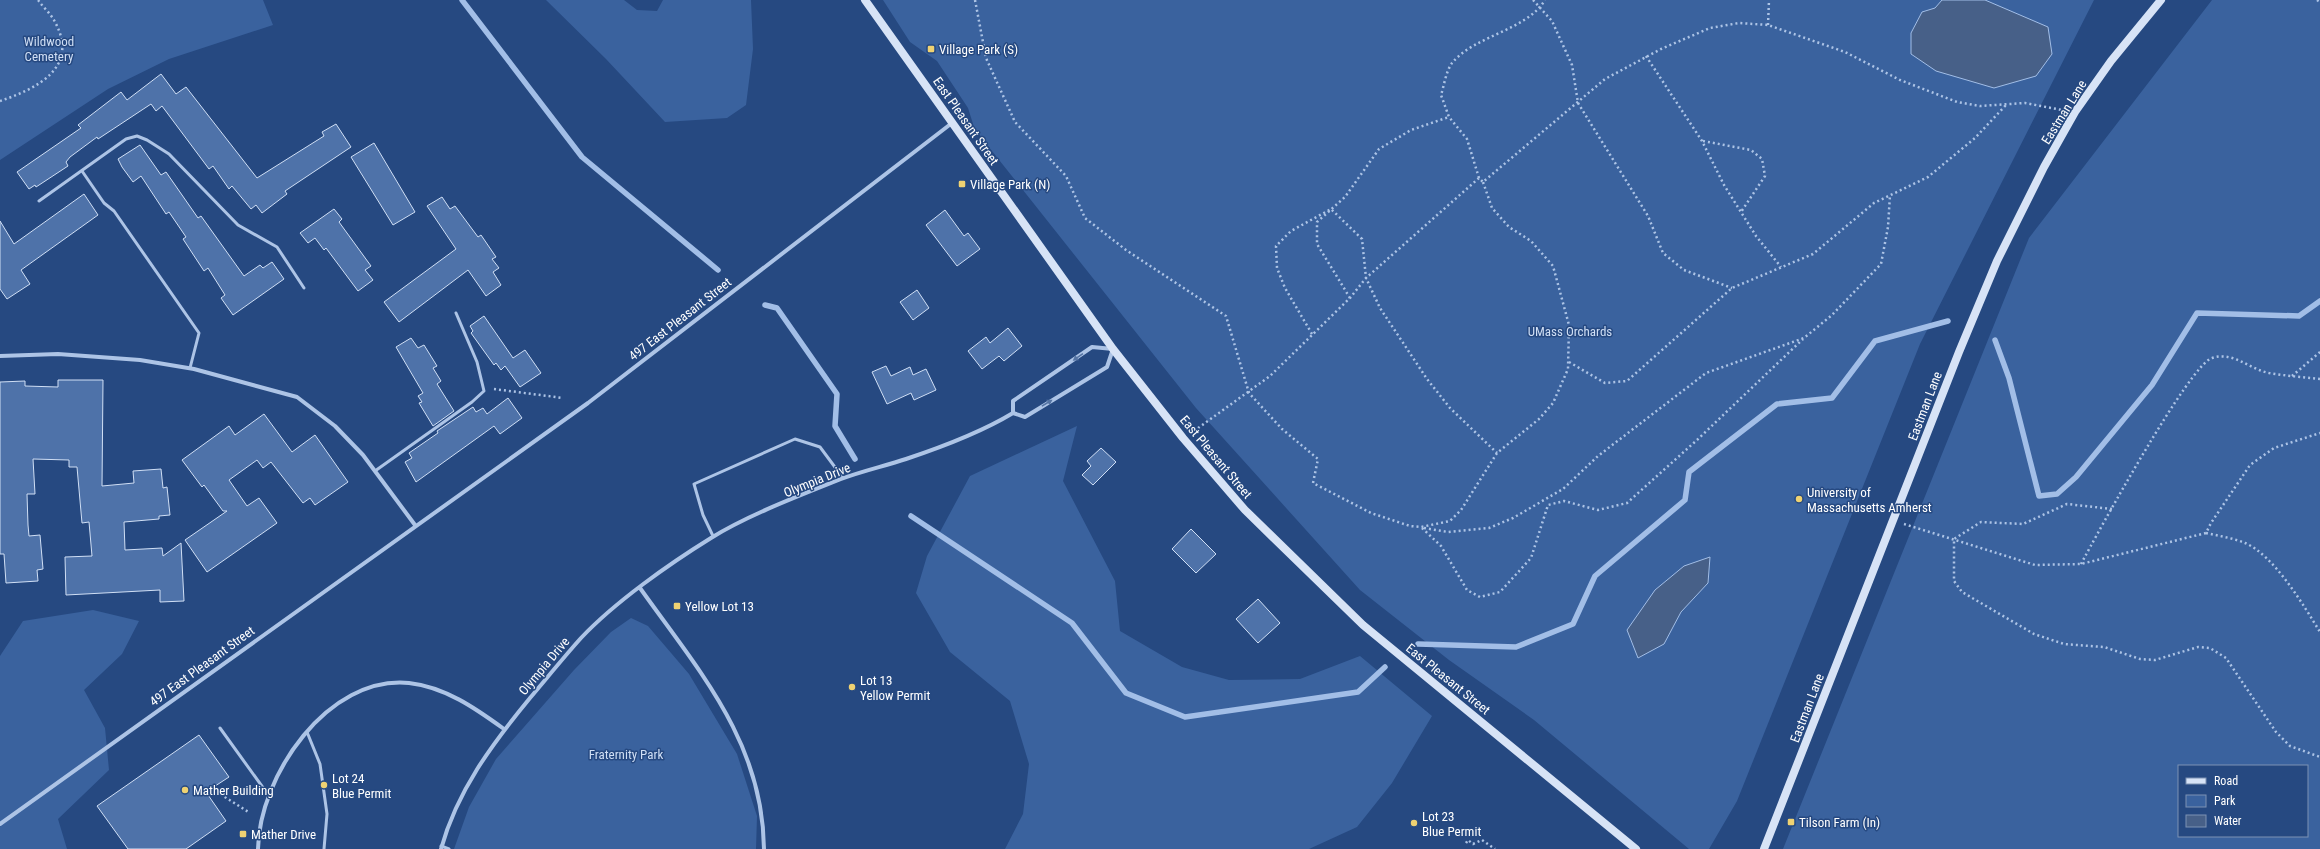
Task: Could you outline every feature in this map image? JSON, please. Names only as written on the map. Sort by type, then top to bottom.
[{"type":"main road","name":"East Pleasant Street","points":[[865,0],[1114,349],[1183,438],[1250,515],[1363,625],[1636,849]]},
{"type":"main road","name":"Eastman Lane","points":[[1764,849],[1958,352],[1997,261],[2044,167],[2075,112],[2111,61],[2161,0]]},
{"type":"street","name":"497 East Pleasant Street","points":[[0,824],[588,402],[952,123]]},
{"type":"street","points":[[1092,347],[1114,349],[1107,367],[1025,417],[1013,413],[1014,401],[1092,347]]},
{"type":"street","points":[[0,356],[58,354],[113,357],[190,368],[297,397],[335,426],[363,455],[415,525]]},
{"type":"street","name":"Olympia Drive","points":[[504,729],[582,638],[612,609],[713,536],[843,478],[913,456],[989,427],[1013,413]]},
{"type":"street","points":[[640,588],[699,668],[723,707],[743,748],[762,807],[764,849]]},
{"type":"street","points":[[258,849],[258,833],[269,796],[280,771],[316,720],[335,705],[360,692],[375,687],[408,683],[438,689],[456,698],[504,729],[471,778],[459,800],[441,848]]},
{"type":"lane","points":[[39,201],[126,139],[137,136],[147,140],[169,154],[238,225],[277,247],[304,288]]},
{"type":"lane","points":[[82,171],[104,204],[114,211],[199,333],[190,368]]},
{"type":"lane","points":[[376,472],[472,402],[484,391],[477,362],[456,313]]},
{"type":"lane","points":[[713,536],[703,515],[694,484],[795,439],[820,447],[843,478]]},
{"type":"lane","points":[[220,728],[269,796]]},
{"type":"lane","points":[[307,732],[320,764],[327,814],[324,849]]},
{"type":"lane","points":[[441,848],[449,849]]},
{"type":"path","points":[[0,101],[24,93],[52,76],[61,58],[62,42],[55,22],[38,0]]},
{"type":"path","points":[[976,0],[986,58],[1015,122],[1066,176],[1085,218],[1126,250],[1226,316],[1248,393],[1282,429],[1318,459],[1312,483],[1371,513],[1422,528],[1448,532],[1489,528],[1513,518],[1563,489],[1598,456],[1706,373],[1804,338]]},
{"type":"path","points":[[1533,0],[1552,21],[1572,65],[1578,103],[1648,216],[1663,253],[1684,270],[1732,288]]},
{"type":"path","points":[[1422,528],[1450,521],[1461,510],[1497,453],[1539,419],[1553,403],[1569,362],[1569,325],[1553,266],[1531,241],[1508,227],[1492,208],[1483,182],[1479,178],[1468,139],[1449,117],[1441,95],[1452,64],[1473,45],[1507,29],[1540,8],[1545,0]]},
{"type":"path","points":[[1768,25],[1769,0]]},
{"type":"path","points":[[1483,182],[1605,79],[1646,56],[1710,28],[1739,23],[1768,25],[1845,52],[1900,80],[1957,102],[1980,106],[2025,103],[2075,112]]},
{"type":"path","points":[[1646,56],[1702,141],[1724,185],[1756,236],[1781,267]]},
{"type":"path","points":[[1569,362],[1605,383],[1627,381],[1732,288],[1813,254],[1874,203],[1928,177],[1975,138],[2006,105]]},
{"type":"path","points":[[1350,298],[1317,244],[1317,222],[1345,197],[1379,148],[1411,130],[1449,117]]},
{"type":"path","points":[[1702,141],[1751,150],[1762,159],[1765,176],[1741,212]]},
{"type":"path","points":[[1183,438],[1270,376],[1350,298],[1366,278],[1479,178]]},
{"type":"path","points":[[1422,528],[1441,546],[1467,590],[1480,597],[1500,592],[1531,558],[1548,505],[1564,501],[1598,510],[1627,503],[1697,440],[1804,338],[1832,315],[1881,264],[1888,227],[1890,195]]},
{"type":"path","points":[[1312,334],[1285,288],[1276,268],[1276,246],[1291,231],[1331,209]]},
{"type":"path","points":[[1331,209],[1362,239],[1366,278],[1380,308],[1427,379],[1450,408],[1497,453]]},
{"type":"path","points":[[2292,376],[2320,352]]},
{"type":"path","points":[[2081,564],[2140,460],[2196,371],[2211,358],[2228,356],[2267,373],[2320,379]]},
{"type":"path","points":[[483,388],[563,398]]},
{"type":"path","points":[[2206,533],[2211,523],[2250,466],[2274,448],[2320,433]]},
{"type":"path","points":[[1954,539],[1981,522],[2023,524],[2066,504],[2112,509]]},
{"type":"path","points":[[1892,523],[1912,526],[2035,565],[2081,564],[2206,533],[2245,543],[2259,551],[2289,584],[2320,632]]},
{"type":"path","points":[[1954,539],[1954,582],[1962,592],[2034,634],[2064,644],[2104,647],[2140,659],[2155,660],[2198,648],[2210,648],[2226,658],[2276,732],[2290,746],[2320,757]]},
{"type":"path","points":[[214,787],[217,792],[250,813]]},
{"type":"path","points":[[1466,843],[1468,840],[1473,844],[1482,840],[1495,849]]},
{"type":"green space","name":"Wildwood Cemetery","points":[[0,0],[263,0],[273,25],[169,59],[108,89],[0,160]]},
{"type":"green space","points":[[546,0],[624,0],[637,10],[657,11],[663,0],[751,0],[753,49],[746,105],[727,118],[665,122],[606,59]]},
{"type":"green space","name":"UMass Orchards","points":[[883,0],[2094,0],[1920,344],[1737,801],[1709,849],[1689,849],[1534,720],[1449,660],[1360,590],[1196,408],[984,141],[974,127],[968,108],[937,61],[910,42]]},
{"type":"green space","points":[[2212,0],[2320,0],[2320,849],[1783,849],[2029,238]]},
{"type":"green space","points":[[1077,426],[1063,481],[1115,581],[1120,631],[1182,667],[1229,680],[1300,679],[1360,656],[1432,716],[1392,783],[1357,827],[1309,849],[1005,849],[1023,814],[1029,764],[1010,701],[950,652],[916,593],[927,556],[970,476]]},
{"type":"green space","points":[[93,610],[139,621],[122,654],[84,690],[105,728],[109,770],[58,819],[67,849],[0,849],[0,656],[23,621]]},
{"type":"green space","name":"Fraternity Park","points":[[631,618],[648,626],[689,674],[737,754],[757,816],[756,849],[454,849],[469,807],[496,759],[574,670],[611,632]]},
{"type":"water","points":[[1942,0],[1985,0],[2048,27],[2052,54],[2036,76],[1994,88],[1936,71],[1911,54],[1911,33],[1922,12],[1935,8]]},
{"type":"water","points":[[1710,557],[1708,583],[1681,612],[1664,644],[1638,658],[1627,630],[1655,590],[1684,566]]},
{"type":"building","points":[[161,74],[176,94],[186,87],[257,178],[324,136],[322,132],[336,124],[351,147],[285,191],[287,194],[262,213],[256,205],[251,209],[232,186],[229,189],[213,166],[209,169],[162,106],[156,111],[151,104],[98,139],[97,137],[70,157],[66,162],[68,166],[36,187],[35,185],[29,189],[17,172],[81,128],[78,125],[121,92],[127,100]]},
{"type":"building","points":[[374,143],[415,212],[393,225],[351,157]]},
{"type":"building","points":[[140,145],[161,175],[166,172],[198,218],[201,216],[244,276],[260,265],[263,268],[272,262],[284,279],[233,315],[221,298],[225,295],[208,268],[204,271],[183,239],[186,237],[169,212],[166,214],[141,176],[133,182],[122,167],[118,159]]},
{"type":"building","points":[[84,194],[98,215],[21,270],[30,284],[7,299],[0,289],[0,221],[14,244]]},
{"type":"building","points":[[442,197],[450,209],[455,206],[478,237],[481,235],[496,257],[492,259],[499,268],[493,272],[501,285],[486,296],[468,270],[399,322],[384,302],[456,249],[427,206]]},
{"type":"building","points":[[334,209],[342,219],[339,222],[371,266],[365,270],[373,280],[358,291],[326,248],[324,250],[315,238],[308,243],[300,233]]},
{"type":"building","points":[[945,210],[964,236],[968,233],[980,249],[957,266],[926,225]]},
{"type":"building","points":[[917,290],[929,308],[913,320],[900,302]]},
{"type":"building","points":[[484,316],[513,358],[525,350],[541,373],[520,387],[505,366],[501,370],[496,363],[494,365],[471,333],[473,331],[470,326]]},
{"type":"building","points":[[1008,328],[1022,346],[1004,361],[999,356],[982,369],[968,351],[986,337],[990,343]]},
{"type":"building","points":[[411,338],[418,348],[424,345],[437,366],[433,368],[441,381],[437,384],[454,411],[433,426],[419,403],[422,402],[418,396],[423,393],[396,347]]},
{"type":"building","points":[[886,366],[891,376],[910,367],[913,375],[926,369],[936,390],[914,400],[911,393],[887,404],[872,372]]},
{"type":"building","points":[[58,380],[103,380],[102,486],[134,483],[133,471],[161,469],[163,488],[167,487],[170,515],[159,516],[159,519],[124,522],[125,550],[162,548],[163,556],[181,543],[184,601],[160,602],[160,590],[66,595],[65,557],[92,556],[89,522],[82,523],[77,467],[69,467],[69,460],[33,459],[35,494],[27,494],[29,536],[40,535],[43,569],[37,570],[38,581],[6,583],[4,554],[0,554],[0,382],[25,381],[25,386],[58,387]]},
{"type":"building","points":[[508,398],[522,418],[500,434],[494,426],[416,482],[405,462],[412,458],[409,453],[438,433],[437,431],[473,407],[476,412],[483,408],[487,414]]},
{"type":"building","points":[[264,414],[292,452],[315,435],[348,482],[315,505],[310,498],[303,503],[271,462],[263,468],[257,460],[229,480],[247,506],[259,498],[277,523],[207,572],[185,540],[227,511],[223,511],[204,485],[202,487],[182,460],[229,426],[235,435]]},
{"type":"building","points":[[1101,448],[1116,462],[1093,485],[1082,475],[1091,466],[1087,461]]},
{"type":"building","points":[[1191,529],[1216,554],[1196,573],[1172,549]]},
{"type":"building","points":[[1258,599],[1280,623],[1258,643],[1236,619]]},
{"type":"building","name":"Mather Building","points":[[199,735],[229,777],[206,792],[226,821],[186,849],[128,849],[97,806]]},
{"type":"waterway","points":[[462,0],[582,157],[718,270]]},
{"type":"waterway","points":[[1995,340],[2009,378],[2039,496],[2057,494],[2076,477],[2152,385],[2197,313],[2299,316],[2320,301]]},
{"type":"waterway","points":[[765,305],[777,308],[837,394],[835,426],[855,459]]},
{"type":"waterway","points":[[1418,644],[1516,647],[1573,624],[1595,576],[1685,500],[1689,472],[1777,404],[1832,398],[1875,341],[1948,321]]},
{"type":"waterway","points":[[911,516],[1072,623],[1126,693],[1185,717],[1358,692],[1385,667]]},
{"type":"place","name":"Village Park (S)","points":[[931,49]]},
{"type":"place","name":"Village Park (N)","points":[[962,184]]},
{"type":"place","name":"University of Massachusetts Amherst","points":[[1799,499]]},
{"type":"place","name":"Yellow Lot 13","points":[[677,606]]},
{"type":"place","name":"Lot 13 Yellow Permit","points":[[852,687]]},
{"type":"place","name":"Lot 24 Blue Permit","points":[[324,785]]},
{"type":"place","name":"Mather Building","points":[[185,790]]},
{"type":"place","name":"Tilson Farm (In)","points":[[1791,822]]},
{"type":"place","name":"Lot 23 Blue Permit","points":[[1414,823]]},
{"type":"place","name":"Mather Drive","points":[[243,834]]}]
